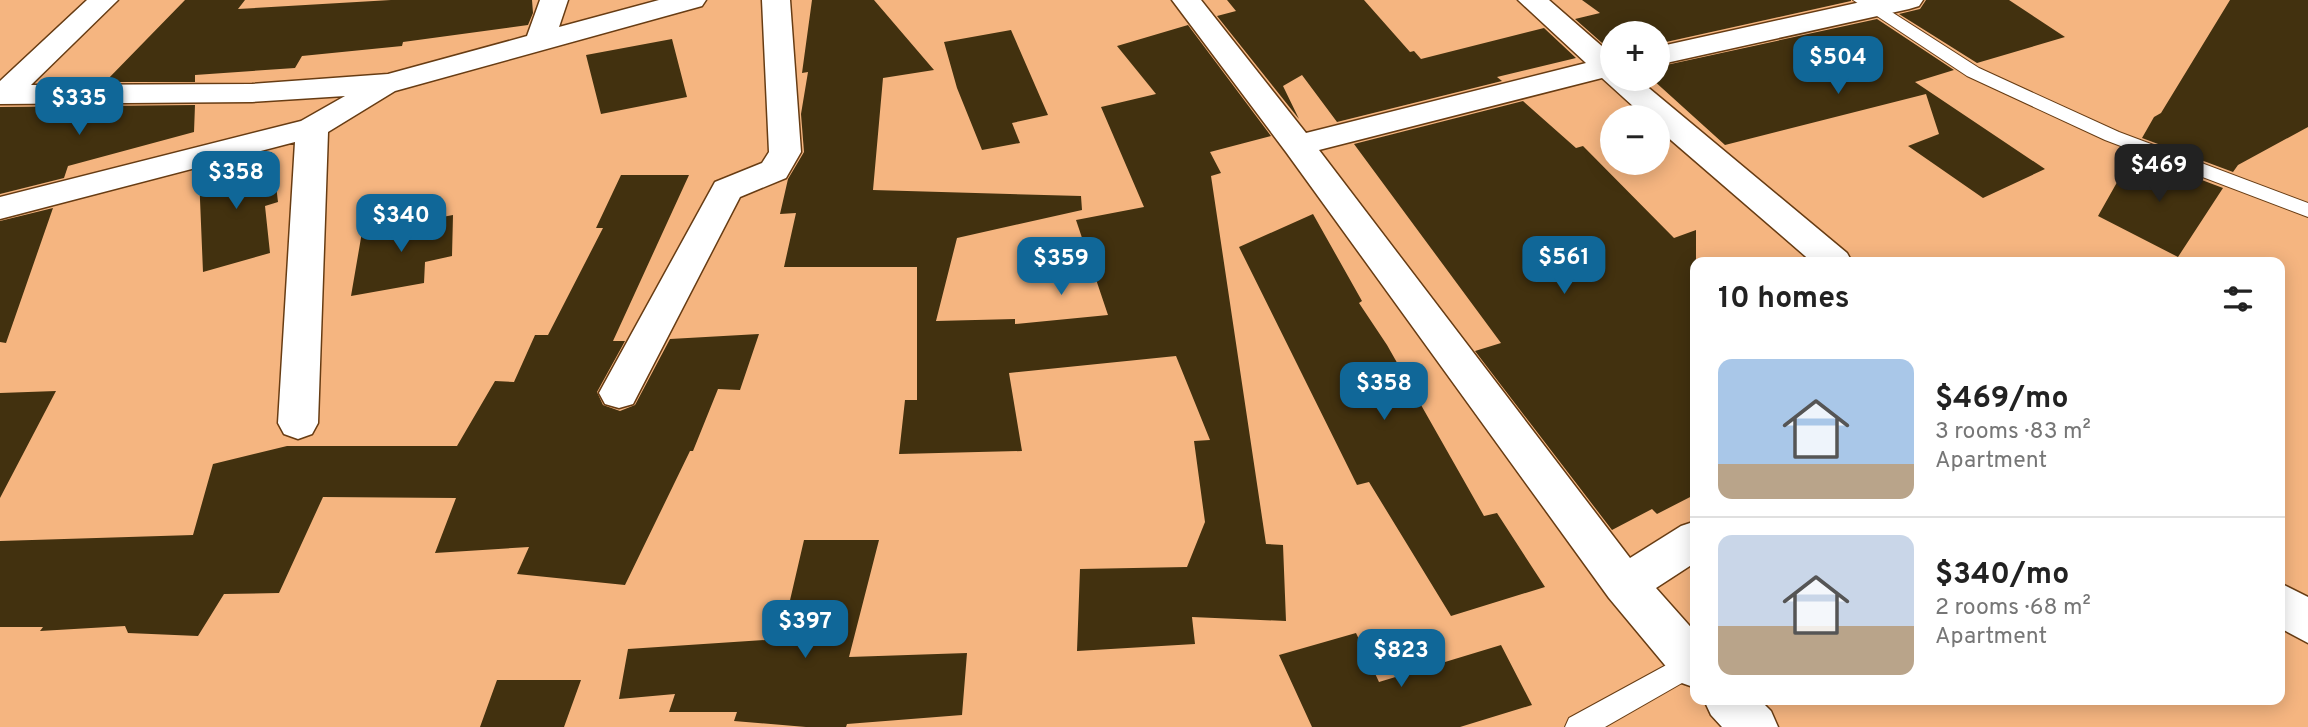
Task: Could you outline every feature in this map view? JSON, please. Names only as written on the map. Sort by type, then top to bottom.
[{"type":"street","points":[[2,95],[104,0]]},
{"type":"street","points":[[539,44],[554,0]]},
{"type":"street","points":[[2,95],[252,93],[389,83],[692,0]]},
{"type":"street","points":[[618,393],[727,190],[774,170],[785,152],[776,0]]},
{"type":"street","points":[[1186,0],[1298,145],[1625,585],[1690,660]]},
{"type":"street","points":[[1532,0],[1600,60]]},
{"type":"street","points":[[1670,53],[1868,4],[1909,0]]},
{"type":"street","points":[[1298,145],[1600,74]]},
{"type":"street","points":[[0,208],[312,128],[389,83]]},
{"type":"street","points":[[1636,91],[1828,257]]},
{"type":"street","points":[[298,423],[312,128]]},
{"type":"street","points":[[1625,585],[1690,543]]},
{"type":"street","points":[[2285,606],[2308,623]]},
{"type":"street","points":[[1733,705],[1754,727]]},
{"type":"lane","points":[[1868,4],[1973,72],[2112,136],[2308,210]]},
{"type":"lane","points":[[1578,727],[1690,667]]},
{"type":"building","points":[[185,0],[245,0],[238,9],[391,0],[532,0],[533,13],[528,25],[403,42],[402,46],[302,56],[295,68],[195,75],[195,82],[105,82]]},
{"type":"building","points":[[812,0],[874,0],[934,70],[883,78],[873,190],[1081,196],[1082,210],[957,238],[936,321],[1015,319],[1015,324],[1108,315],[1076,220],[1144,207],[1101,107],[1156,94],[1117,46],[1188,25],[1271,136],[1210,152],[1221,173],[1211,176],[1266,544],[1283,545],[1286,621],[1192,617],[1195,644],[1077,651],[1080,569],[1187,567],[1205,522],[1194,441],[1210,440],[1176,356],[1009,373],[1022,451],[899,454],[905,400],[917,400],[917,267],[784,267],[796,213],[780,214],[788,179],[804,152],[801,114],[808,72],[802,73]]},
{"type":"building","points":[[1227,0],[1364,0],[1410,52],[1414,51],[1421,59],[1544,28],[1576,58],[1497,77],[1502,81],[1337,122],[1302,75],[1283,86],[1299,119],[1217,16],[1236,11]]},
{"type":"building","points":[[1582,0],[1851,0],[1670,41],[1670,21],[1600,21],[1600,41],[1575,19],[1600,13]]},
{"type":"building","points":[[1926,0],[2009,0],[2065,37],[1977,63],[1899,14],[1920,9]]},
{"type":"building","points":[[2230,0],[2308,0],[2308,127],[2238,165],[2233,172],[2142,138],[2154,117],[2161,113]]},
{"type":"building","points":[[1877,19],[1954,70],[1915,82],[2045,169],[1983,198],[1908,146],[1939,134],[1926,94],[1725,145],[1665,91],[1670,91],[1670,64]]},
{"type":"building","points":[[1011,30],[1048,115],[1012,123],[1020,143],[982,150],[957,88],[944,42]]},
{"type":"building","points":[[672,39],[687,97],[601,114],[586,55]]},
{"type":"building","points":[[1523,101],[1576,148],[1583,146],[1600,163],[1600,175],[1612,175],[1674,238],[1696,230],[1696,257],[1690,257],[1690,497],[1657,514],[1652,509],[1612,530],[1475,351],[1501,343],[1354,144]]},
{"type":"building","points":[[195,105],[194,132],[68,166],[64,178],[0,194],[0,107]]},
{"type":"building","points":[[272,152],[278,202],[265,206],[270,253],[203,272],[199,175]]},
{"type":"building","points":[[2133,154],[2223,188],[2178,257],[2098,216]]},
{"type":"building","points":[[621,175],[689,175],[613,341],[625,341],[597,392],[603,405],[620,411],[635,405],[670,339],[759,334],[740,390],[718,389],[693,451],[690,451],[625,585],[517,574],[529,547],[435,553],[456,498],[323,497],[279,593],[224,594],[198,636],[128,633],[125,626],[40,631],[43,627],[0,627],[0,541],[193,535],[213,464],[287,446],[457,446],[495,381],[514,382],[535,335],[548,335],[603,228],[596,228]]},
{"type":"building","points":[[53,208],[6,343],[0,342],[0,221]]},
{"type":"building","points":[[1313,214],[1362,301],[1359,303],[1387,345],[1484,516],[1497,513],[1545,587],[1451,616],[1369,482],[1357,485],[1239,247]]},
{"type":"building","points":[[453,215],[452,256],[425,262],[424,283],[351,296],[362,232]]},
{"type":"building","points":[[56,391],[0,498],[0,393]]},
{"type":"building","points":[[804,540],[879,540],[849,657],[967,653],[962,715],[847,724],[846,727],[806,727],[734,721],[737,712],[669,712],[675,694],[619,699],[628,649],[781,639]]},
{"type":"building","points":[[1356,633],[1379,682],[1501,645],[1532,705],[1460,727],[1312,727],[1279,655]]},
{"type":"building","points":[[497,680],[581,680],[564,727],[480,727]]}]
